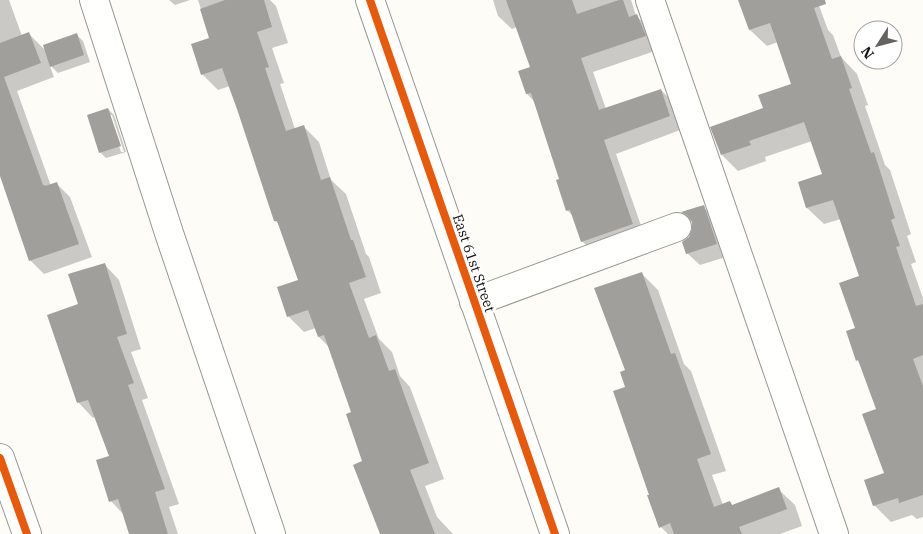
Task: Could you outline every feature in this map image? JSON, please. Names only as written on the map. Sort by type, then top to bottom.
[{"type":"street","points":[[94,0],[169,233],[271,534]]},
{"type":"street","name":"East 61st Street","points":[[370,0],[555,534]]},
{"type":"street","points":[[650,0],[834,534]]},
{"type":"street","points":[[474,302],[677,228]]},
{"type":"street","points":[[0,458],[27,534]]},
{"type":"building","points":[[225,0],[264,0],[272,27],[257,32],[269,67],[265,68],[286,131],[304,125],[321,180],[330,177],[351,240],[353,240],[366,277],[349,283],[369,338],[376,335],[389,371],[395,369],[429,463],[410,470],[435,534],[380,534],[353,465],[362,461],[346,414],[351,412],[324,335],[318,337],[308,310],[287,317],[277,287],[298,280],[277,221],[274,221],[222,68],[201,75],[191,44],[209,38],[200,9]]},
{"type":"building","points":[[506,0],[572,0],[577,14],[623,0],[629,17],[637,14],[646,36],[581,58],[599,110],[661,89],[670,116],[604,140],[633,224],[581,242],[570,210],[566,211],[556,180],[559,179],[531,93],[526,94],[518,71],[530,67]]},
{"type":"building","points":[[738,0],[825,0],[826,4],[814,8],[832,59],[841,56],[852,88],[849,89],[871,153],[874,152],[895,218],[891,220],[900,246],[896,247],[916,306],[923,304],[923,355],[913,359],[923,386],[923,495],[899,503],[898,498],[873,506],[864,480],[884,473],[862,414],[876,409],[846,331],[855,328],[839,283],[859,276],[833,200],[806,208],[798,182],[822,174],[804,122],[749,141],[751,145],[721,155],[710,127],[763,108],[758,95],[791,84],[770,23],[749,30]]},
{"type":"building","points":[[29,32],[41,63],[4,77],[43,185],[57,182],[79,244],[29,261],[0,176],[0,43]]},
{"type":"building","points":[[77,33],[84,55],[50,67],[43,45]]},
{"type":"building","points":[[108,108],[121,146],[99,153],[87,115]]},
{"type":"building","points":[[704,205],[717,244],[686,254],[682,242],[689,237],[692,222],[687,215],[681,212]]},
{"type":"building","points":[[105,263],[127,334],[117,337],[134,383],[128,385],[165,489],[155,492],[168,534],[129,534],[118,499],[109,502],[96,460],[109,456],[88,400],[77,403],[47,315],[78,304],[68,274]]},
{"type":"building","points":[[642,272],[671,354],[675,353],[711,454],[697,459],[714,507],[730,501],[732,505],[779,487],[787,509],[739,527],[742,534],[674,534],[670,523],[659,528],[613,391],[625,387],[620,372],[625,370],[594,288]]},
{"type":"cycle path","points":[[370,0],[555,534]]},
{"type":"cycle path","points":[[0,458],[27,534]]}]
